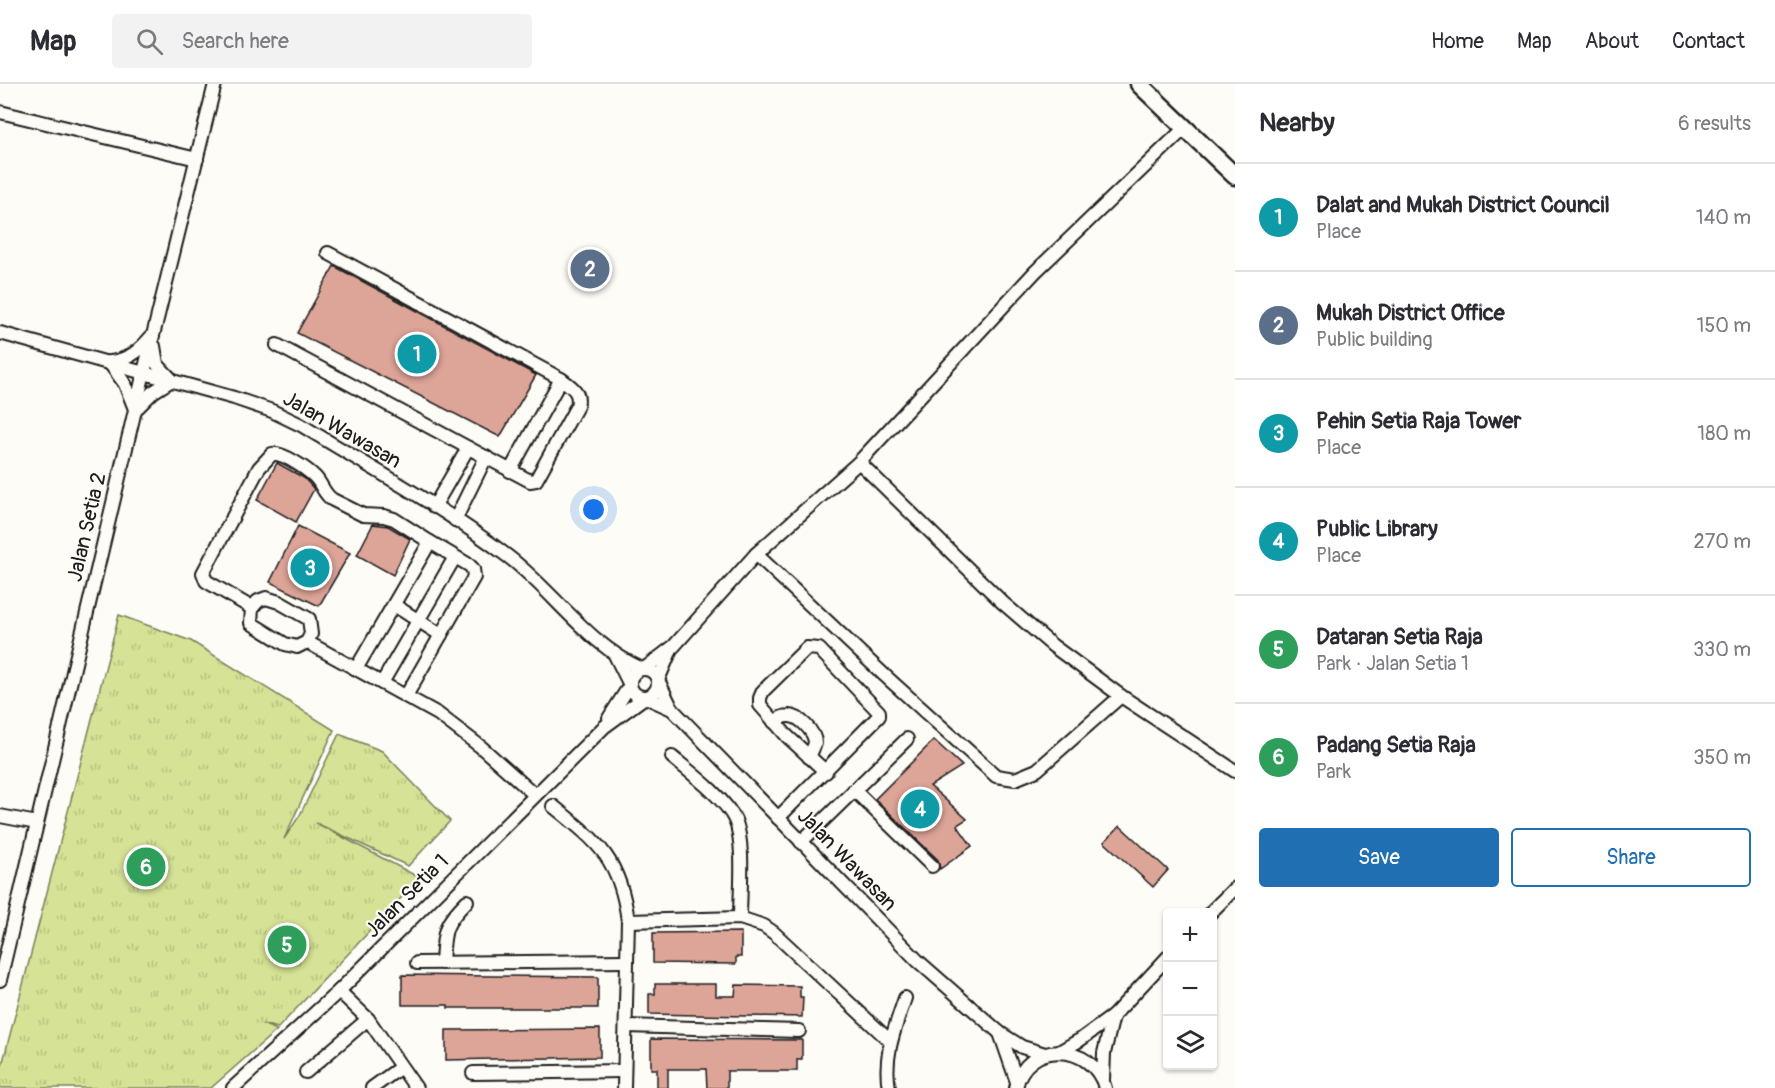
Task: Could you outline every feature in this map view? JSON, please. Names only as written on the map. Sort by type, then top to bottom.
[{"type":"main road","points":[[1139,84],[1235,176]]},
{"type":"street","name":"Jalan Setia 2","points":[[0,980],[144,372],[215,84]]},
{"type":"street","points":[[0,112],[197,159]]},
{"type":"street","points":[[674,646],[658,680],[657,689],[650,696],[635,694],[630,685],[634,673],[674,646],[756,554],[859,462],[1035,272],[1186,127]]},
{"type":"street","points":[[277,345],[530,482],[536,480],[577,406],[577,392],[561,379],[328,253]]},
{"type":"street","name":"Jalan Wawasan","points":[[0,333],[172,380],[272,411],[302,425],[455,520],[512,560],[615,655],[643,669]]},
{"type":"street","points":[[154,334],[157,364],[172,380],[153,392],[135,411],[125,384],[109,362],[124,360],[134,355],[154,334]]},
{"type":"street","points":[[510,471],[561,379]]},
{"type":"street","points":[[434,507],[468,448]]},
{"type":"street","points":[[252,608],[206,581],[202,573],[265,459],[272,454],[282,455],[312,474],[328,497],[333,500],[363,515],[394,519],[473,569],[474,577],[406,696]]},
{"type":"street","points":[[455,520],[486,457]]},
{"type":"street","points":[[859,462],[1018,616],[1053,646],[1121,696],[1235,771]]},
{"type":"street","points":[[356,669],[430,542]]},
{"type":"street","points":[[756,554],[996,776],[1015,779],[1037,770],[1121,696]]},
{"type":"street","points":[[382,683],[455,557]]},
{"type":"street","points":[[266,598],[304,615],[310,623],[311,634],[306,642],[297,647],[289,645],[254,626],[251,620],[252,608],[258,601],[266,598]]},
{"type":"street","points":[[394,605],[441,635]]},
{"type":"street","points":[[306,642],[453,724],[535,795]]},
{"type":"street","points":[[778,818],[826,772],[879,716],[879,712],[819,649],[807,648],[763,691],[760,705],[774,722],[826,772]]},
{"type":"street","name":"Jalan Wawasan","points":[[615,655],[630,685]]},
{"type":"street","points":[[643,669],[652,671],[658,680]]},
{"type":"street","name":"Jalan Wawasan","points":[[658,680],[672,709],[918,961],[1000,1033],[1022,1047],[1045,1054]]},
{"type":"street","name":"Jalan Setia 1","points":[[604,727],[630,685]]},
{"type":"street","name":"Jalan Wawasan","points":[[645,697],[672,709]]},
{"type":"street","name":"Jalan Setia 1","points":[[233,1088],[339,991],[604,727],[645,697]]},
{"type":"street","points":[[774,722],[782,717],[790,716],[801,722],[812,734],[814,740],[815,745],[809,757]]},
{"type":"street","points":[[801,842],[907,739]]},
{"type":"street","points":[[672,757],[699,780],[734,818],[740,848],[740,918]]},
{"type":"street","points":[[854,790],[933,866]]},
{"type":"street","points":[[553,806],[602,848],[621,884],[628,921],[624,1088]]},
{"type":"street","points":[[0,816],[37,823]]},
{"type":"street","points":[[1215,908],[1235,888]]},
{"type":"street","points":[[442,963],[446,926],[450,918],[467,901]]},
{"type":"street","points":[[628,921],[740,918],[764,926],[890,1041]]},
{"type":"street","points":[[417,963],[627,961]]},
{"type":"street","points":[[1059,1052],[1113,1016],[1163,961]]},
{"type":"street","points":[[339,991],[368,1019],[416,1088]]},
{"type":"street","points":[[889,1088],[887,1068],[890,1041],[905,998]]},
{"type":"street","points":[[1104,1084],[1104,1053],[1113,1016]]},
{"type":"street","points":[[306,1072],[368,1019]]},
{"type":"street","points":[[626,1026],[800,1030]]},
{"type":"street","name":"Jalan Wawasan","points":[[1000,1033],[1016,1085]]},
{"type":"street","points":[[1016,1085],[1028,1065],[1045,1054],[1059,1052],[1085,1059],[1095,1068],[1104,1084]]},
{"type":"street","points":[[372,1088],[401,1067]]},
{"type":"street","points":[[473,1073],[624,1071]]},
{"type":"green space","points":[[119,615],[191,641],[334,730],[284,839],[300,815],[339,734],[382,751],[450,821],[408,866],[316,823],[420,878],[278,1028],[262,1024],[277,1030],[211,1088],[0,1088],[0,1073]]},
{"type":"building","points":[[334,266],[536,375],[500,437],[297,333]]},
{"type":"building","points":[[277,463],[304,478],[314,489],[296,522],[257,500]]},
{"type":"building","points":[[373,524],[388,526],[410,539],[393,575],[357,555]]},
{"type":"building","points":[[298,526],[350,553],[319,606],[270,582]]},
{"type":"building","points":[[934,740],[962,766],[930,786],[967,819],[957,825],[972,846],[940,869],[938,860],[875,799]]},
{"type":"building","points":[[1120,826],[1168,870],[1153,887],[1104,842]]},
{"type":"building","points":[[741,932],[741,957],[736,957],[736,964],[653,963],[653,933]]},
{"type":"building","points":[[402,975],[598,977],[598,1008],[448,1008],[448,1005],[402,1005]]},
{"type":"building","points":[[655,984],[716,984],[716,996],[735,996],[736,985],[800,986],[800,997],[803,997],[802,1017],[649,1014],[649,994],[655,994]]},
{"type":"building","points":[[600,1029],[600,1057],[446,1060],[446,1030]]},
{"type":"building","points":[[651,1039],[802,1040],[802,1059],[797,1059],[797,1071],[727,1071],[727,1088],[707,1088],[706,1069],[668,1069],[668,1088],[657,1088],[657,1069],[651,1069]]},
{"type":"place","name":"Mukah District Office","points":[[590,269]]},
{"type":"place","name":"Dalat and Mukah District Council","points":[[417,354]]},
{"type":"place","name":"Pehin Setia Raja Tower","points":[[310,568]]},
{"type":"place","name":"Public Library","points":[[920,809]]},
{"type":"place","name":"Padang Setia Raja","points":[[146,867]]},
{"type":"place","name":"Dataran Setia Raja","points":[[287,945]]}]
